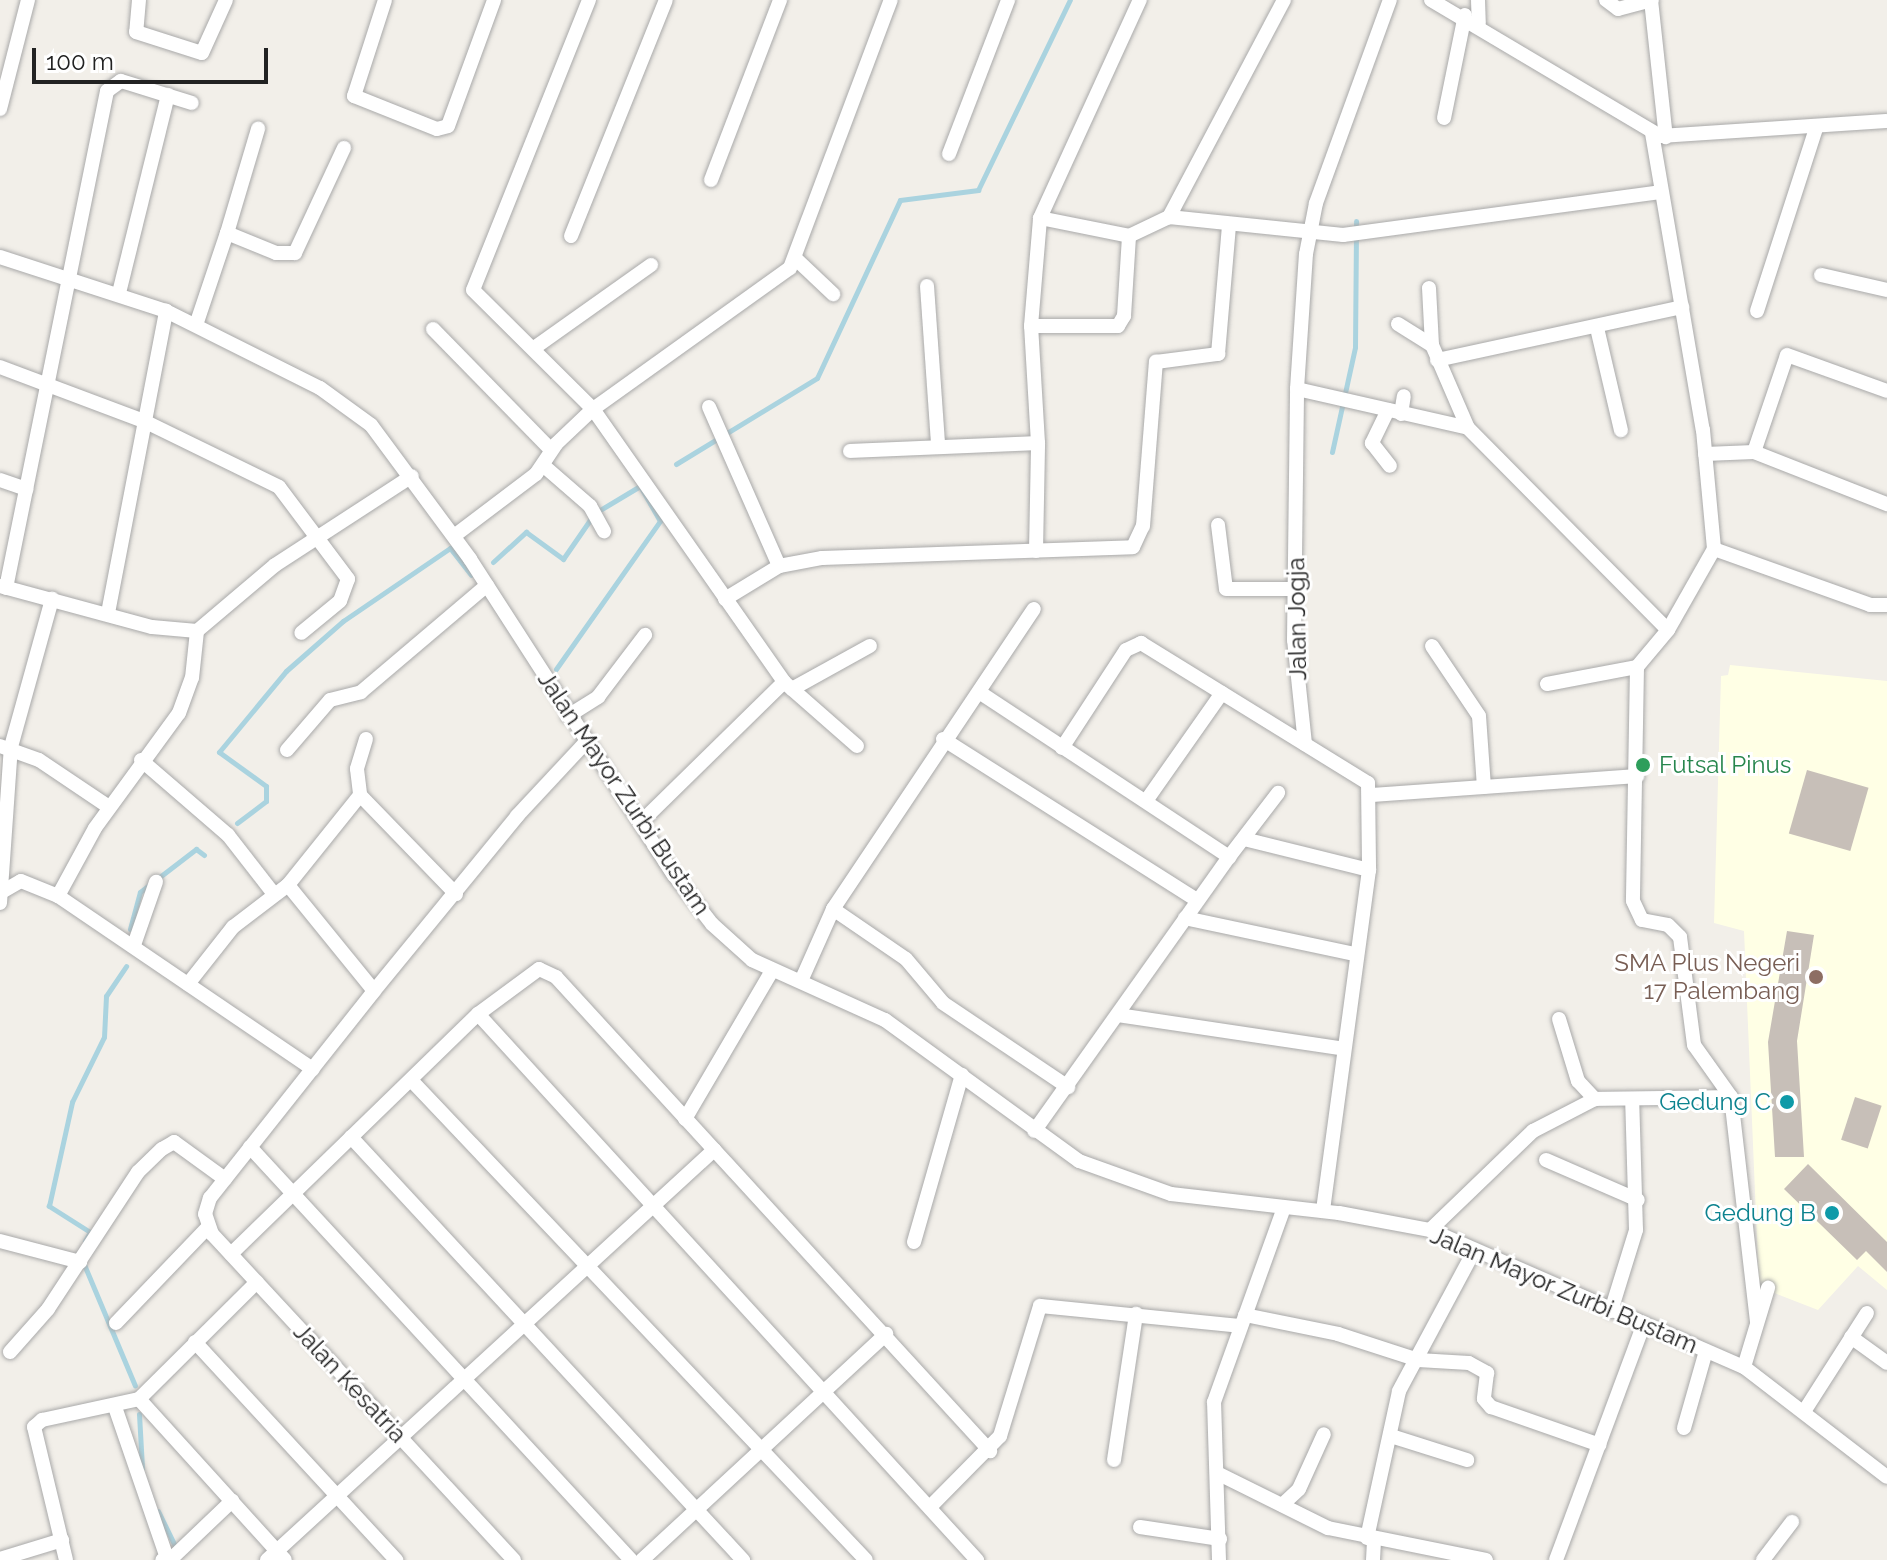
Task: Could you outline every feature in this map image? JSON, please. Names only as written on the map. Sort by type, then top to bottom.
[{"type":"street","points":[[139,0],[136,32],[202,53],[226,0]]},
{"type":"street","points":[[385,0],[354,96],[437,129],[448,126],[494,0]]},
{"type":"street","points":[[589,0],[473,283],[481,303],[537,346],[593,409],[788,685],[857,746]]},
{"type":"street","points":[[571,236],[666,0]]},
{"type":"street","points":[[711,180],[780,0]]},
{"type":"street","points":[[454,536],[544,466],[551,450],[593,409],[797,260],[891,0]]},
{"type":"street","points":[[949,154],[1008,0]]},
{"type":"street","points":[[1036,551],[1038,443],[1031,326],[1040,218],[1140,0]]},
{"type":"street","points":[[1169,217],[1284,0]]},
{"type":"street","name":"Jalan Jogja","points":[[1305,744],[1294,640],[1297,389],[1309,233],[1390,0]]},
{"type":"street","points":[[1431,0],[1479,23],[1659,135],[1816,128],[1887,121]]},
{"type":"street","points":[[1478,0],[1479,23]]},
{"type":"street","points":[[1547,684],[1637,667],[1668,630],[1714,549],[1705,454],[1660,192],[1652,0],[1618,9],[1606,0]]},
{"type":"street","points":[[0,109],[6,57],[25,1]]},
{"type":"street","points":[[1444,118],[1465,15]]},
{"type":"street","points":[[192,103],[121,81],[110,85],[65,277],[48,382],[3,587],[197,631]]},
{"type":"street","points":[[119,293],[168,95]]},
{"type":"street","points":[[1757,311],[1816,128]]},
{"type":"street","points":[[196,325],[258,129]]},
{"type":"street","points":[[227,233],[276,253],[295,253],[344,148]]},
{"type":"street","points":[[1040,218],[1129,236],[1169,217],[1309,233],[1379,232],[1660,192]]},
{"type":"street","points":[[725,599],[779,566],[822,558],[1120,551],[1138,541],[1156,362],[1218,354],[1229,226]]},
{"type":"street","points":[[1031,326],[1118,326],[1124,316],[1129,236]]},
{"type":"street","name":"Jalan Mayor Zurbi Bustam","points":[[0,257],[119,293],[166,311],[344,404],[371,425],[412,476],[470,559],[568,716],[712,924],[772,971],[885,1020],[1079,1161],[1136,1184],[1430,1230],[1744,1367],[1805,1410],[1887,1477]]},
{"type":"street","points":[[797,260],[833,294]]},
{"type":"street","points":[[537,346],[651,265]]},
{"type":"street","points":[[1821,275],[1887,290]]},
{"type":"street","points":[[927,286],[938,444]]},
{"type":"street","points":[[1429,288],[1432,345],[1468,428],[1668,630]]},
{"type":"street","points":[[1437,360],[1597,328],[1682,307]]},
{"type":"street","points":[[108,613],[166,311]]},
{"type":"street","points":[[1398,324],[1432,345]]},
{"type":"street","points":[[1597,328],[1621,430]]},
{"type":"street","points":[[433,329],[551,450]]},
{"type":"street","points":[[1754,452],[1787,355],[1887,391]]},
{"type":"street","points":[[0,367],[48,382],[146,422],[265,477],[322,537],[349,584],[340,601],[301,633]]},
{"type":"street","points":[[1297,389],[1468,428]]},
{"type":"street","points":[[1390,466],[1372,443],[1404,396]]},
{"type":"street","points":[[709,407],[730,444],[779,566]]},
{"type":"street","points":[[850,451],[938,444],[1038,443]]},
{"type":"street","points":[[1705,454],[1754,452],[1887,504]]},
{"type":"street","points":[[544,466],[590,506],[604,531]]},
{"type":"street","points":[[58,896],[109,807],[187,695],[197,631],[275,565],[412,476]]},
{"type":"street","points":[[0,480],[26,489]]},
{"type":"street","points":[[1218,525],[1226,589],[1296,589]]},
{"type":"street","points":[[1714,549],[1870,605],[1887,605]]},
{"type":"street","points":[[287,750],[330,700],[361,692],[487,585]]},
{"type":"street","points":[[0,896],[6,747],[52,599]]},
{"type":"street","points":[[801,981],[833,909],[943,739],[979,692],[1034,609]]},
{"type":"street","points":[[568,716],[598,697],[645,635]]},
{"type":"street","points":[[1062,748],[1135,643],[1358,773],[1372,795],[1369,870],[1340,1048],[1323,1211]]},
{"type":"street","points":[[641,822],[788,685],[870,646]]},
{"type":"street","points":[[1432,646],[1479,716],[1484,787]]},
{"type":"street","points":[[1637,667],[1635,912],[1680,937],[1694,1045],[1731,1097],[1757,1323]]},
{"type":"street","points":[[979,692],[1229,857]]},
{"type":"street","points":[[1146,801],[1222,693]]},
{"type":"street","points":[[366,739],[357,769],[360,795],[456,894]]},
{"type":"street","points":[[943,739],[1197,900]]},
{"type":"street","points":[[116,1323],[208,1227],[210,1198],[517,816],[587,741]]},
{"type":"street","points":[[6,747],[109,807]]},
{"type":"street","points":[[141,760],[228,835],[274,894]]},
{"type":"street","points":[[1372,795],[1637,776]]},
{"type":"street","points":[[1034,1131],[1068,1087],[1197,900],[1278,793]]},
{"type":"street","points":[[188,984],[233,927],[288,885],[360,795]]},
{"type":"street","points":[[1244,839],[1369,870]]},
{"type":"street","points":[[0,896],[21,881],[58,896],[313,1069]]},
{"type":"street","points":[[134,945],[156,882]]},
{"type":"street","points":[[288,885],[374,991]]},
{"type":"street","points":[[833,909],[906,959],[943,1003],[1068,1087]]},
{"type":"street","points":[[1185,918],[1355,954]]},
{"type":"street","points":[[685,1119],[772,971]]},
{"type":"street","points":[[231,1254],[478,1014],[526,973],[548,972],[886,1334],[990,1451]]},
{"type":"street","points":[[478,1014],[977,1560]]},
{"type":"street","points":[[1118,1015],[1340,1048]]},
{"type":"street","points":[[1559,1019],[1578,1081],[1595,1099]]},
{"type":"street","points":[[914,1242],[962,1075]]},
{"type":"street","points":[[411,1080],[590,1265],[760,1451],[866,1560]]},
{"type":"street","points":[[1430,1230],[1533,1131],[1595,1099],[1731,1097]]},
{"type":"street","points":[[1611,1311],[1631,1251],[1638,1200],[1632,1099]]},
{"type":"street","points":[[351,1137],[743,1560]]},
{"type":"street","points":[[10,1352],[80,1262],[138,1172],[162,1149],[174,1142],[225,1179]]},
{"type":"street","points":[[250,1147],[460,1380],[631,1560]]},
{"type":"street","points":[[139,1399],[232,1501],[276,1557],[336,1496],[522,1322],[590,1265],[714,1150]]},
{"type":"street","points":[[1546,1160],[1638,1200]]},
{"type":"street","points":[[1219,1560],[1214,1402],[1284,1208]]},
{"type":"street","name":"Jalan Kesatria","points":[[208,1227],[514,1560]]},
{"type":"street","points":[[0,1241],[80,1262]]},
{"type":"street","points":[[1373,1560],[1371,1539],[1399,1391],[1474,1251]]},
{"type":"street","points":[[66,1560],[34,1427],[42,1420],[115,1407],[139,1399],[257,1282]]},
{"type":"street","points":[[1744,1367],[1768,1288]]},
{"type":"street","points":[[930,1507],[990,1451],[1009,1414],[1040,1306],[1242,1321],[1338,1334],[1418,1360],[1475,1366],[1487,1373],[1484,1399],[1491,1407],[1600,1445]]},
{"type":"street","points":[[1805,1410],[1867,1313]]},
{"type":"street","points":[[1114,1460],[1136,1314]]},
{"type":"street","points":[[1556,1560],[1644,1324]]},
{"type":"street","points":[[642,1560],[886,1334]]},
{"type":"street","points":[[1851,1337],[1887,1363]]},
{"type":"street","points":[[195,1342],[396,1560]]},
{"type":"street","points":[[1684,1428],[1706,1351]]},
{"type":"street","points":[[115,1407],[166,1559],[232,1501]]},
{"type":"street","points":[[1282,1505],[1299,1489],[1324,1434]]},
{"type":"street","points":[[1391,1436],[1467,1460]]},
{"type":"street","points":[[1217,1473],[1282,1505],[1371,1539],[1421,1553],[1486,1560]]},
{"type":"street","points":[[1763,1560],[1792,1522]]},
{"type":"street","points":[[1140,1527],[1220,1539]]},
{"type":"street","points":[[0,1559],[62,1540]]},
{"type":"shaded area","name":"SMA Plus Negeri 17 Palembang","points":[[1730,665],[1887,681],[1887,1290],[1858,1266],[1818,1310],[1759,1287],[1744,931],[1714,923],[1721,676],[1728,675]]},
{"type":"building","points":[[1807,770],[1869,788],[1850,851],[1789,833]]},
{"type":"building","points":[[1787,931],[1814,935],[1797,1041],[1804,1157],[1775,1157],[1768,1042]]},
{"type":"building","points":[[1855,1097],[1882,1106],[1868,1148],[1841,1140]]},
{"type":"building","name":"Gedung B","points":[[1808,1164],[1887,1242],[1887,1272],[1866,1251],[1857,1260],[1784,1189]]},
{"type":"waterway","points":[[676,464],[817,378],[900,200],[978,190],[1070,0]]},
{"type":"waterway","points":[[1332,452],[1355,347],[1356,221]]},
{"type":"waterway","points":[[556,669],[660,521],[640,486],[600,510]]},
{"type":"waterway","points":[[493,562],[526,532],[563,559],[592,517]]},
{"type":"waterway","points":[[237,823],[266,801],[266,786],[219,752],[286,671],[343,621],[450,548],[471,575]]},
{"type":"waterway","points":[[130,929],[140,892],[196,849],[204,855]]},
{"type":"waterway","points":[[85,1241],[90,1232],[49,1206],[72,1102],[104,1037],[106,996],[126,966]]},
{"type":"waterway","points":[[83,1262],[135,1386]]},
{"type":"waterway","points":[[139,1414],[142,1468]]},
{"type":"waterway","points":[[158,1511],[175,1546]]},
{"type":"place","name":"Futsal Pinus","points":[[1643,765]]},
{"type":"place","name":"SMA Plus Negeri 17 Palembang","points":[[1816,977]]},
{"type":"place","name":"Gedung C","points":[[1787,1102]]},
{"type":"place","name":"Gedung B","points":[[1832,1213]]}]
